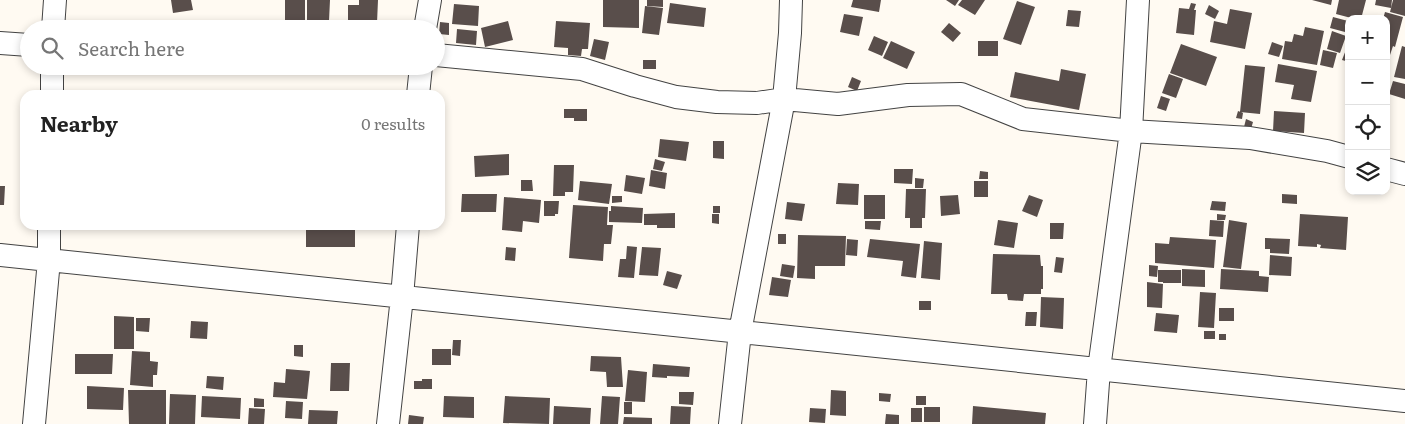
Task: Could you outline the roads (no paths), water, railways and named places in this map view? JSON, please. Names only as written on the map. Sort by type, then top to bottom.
[{"type":"street","points":[[53,20],[54,0]]},
{"type":"street","points":[[427,20],[430,0]]},
{"type":"street","points":[[730,424],[740,332],[784,99],[791,0]]},
{"type":"street","points":[[1095,424],[1099,369],[1131,131],[1138,0]]},
{"type":"street","points":[[0,43],[20,44]]},
{"type":"street","points":[[445,56],[582,68],[635,86],[676,97],[717,102],[757,103],[784,99],[838,104],[908,95],[961,94],[1023,119],[1131,131],[1250,138],[1345,156]]},
{"type":"street","points":[[52,75],[52,90]]},
{"type":"street","points":[[418,90],[419,75]]},
{"type":"street","points":[[1390,169],[1405,174]]},
{"type":"street","points":[[34,424],[49,260],[49,230]]},
{"type":"street","points":[[388,424],[408,230]]},
{"type":"street","points":[[0,255],[1405,400]]}]
